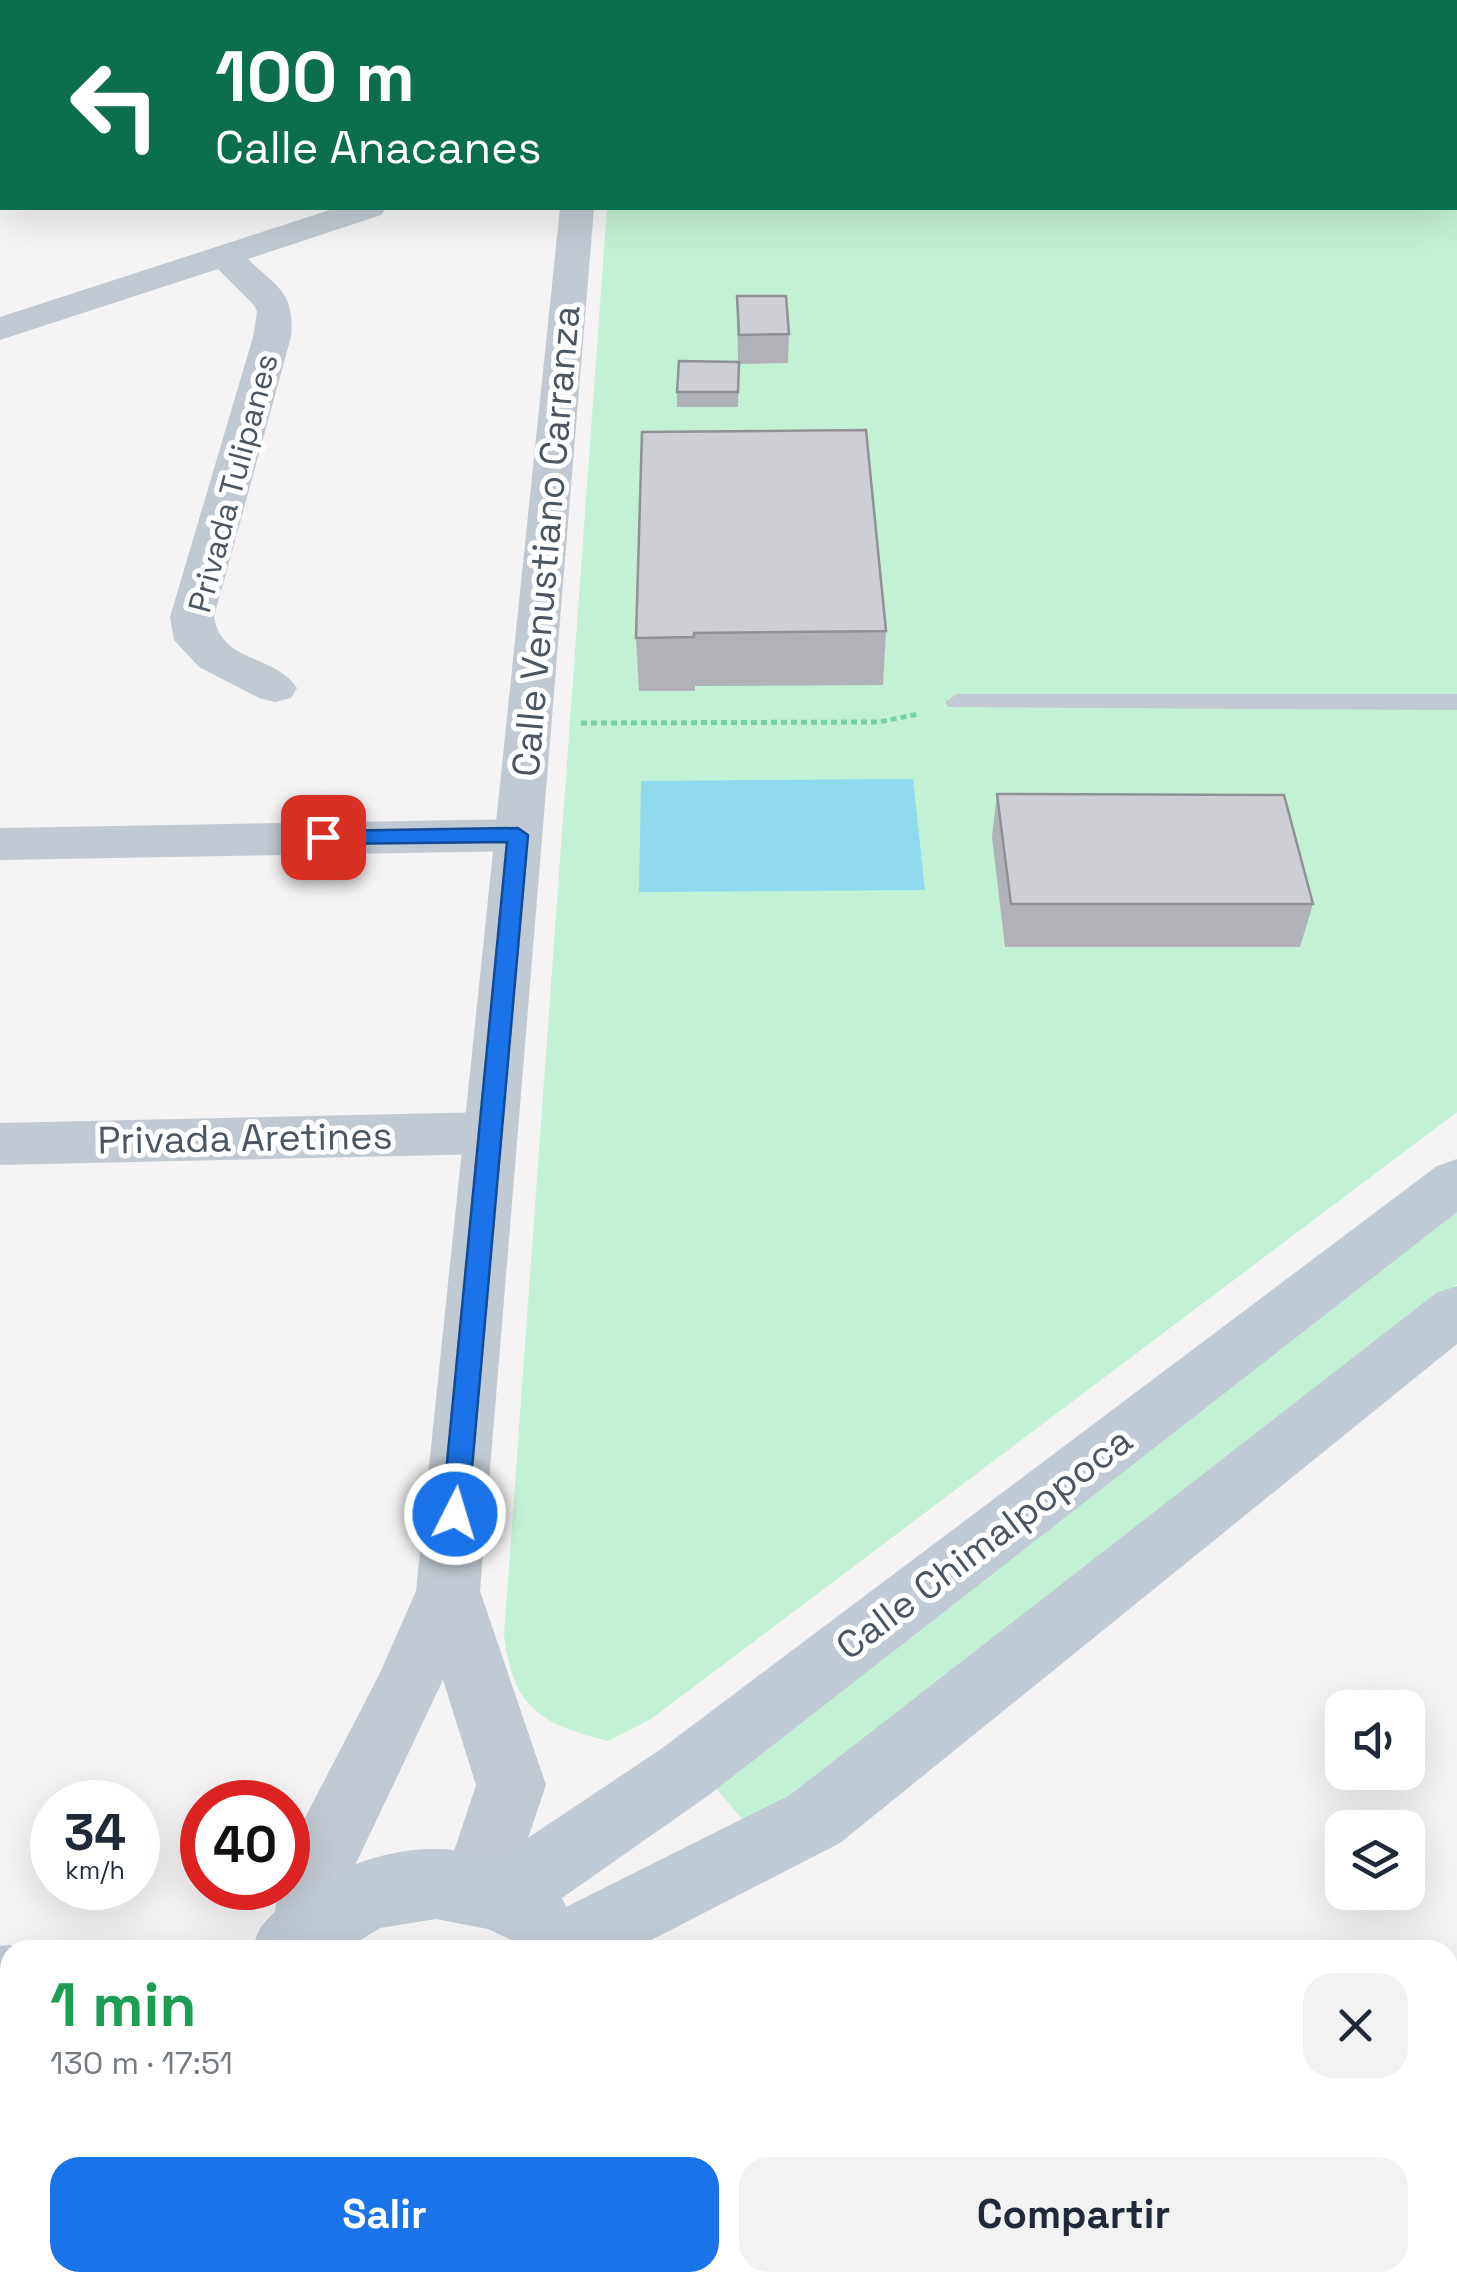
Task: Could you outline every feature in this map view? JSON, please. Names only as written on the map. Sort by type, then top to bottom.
[{"type":"main road","name":"Calle Chimalpopoca","points":[[491,1891],[685,1772],[1457,1181]]},
{"type":"main road","points":[[582,1940],[815,1819],[1457,1310]]},
{"type":"main road","points":[[298,1939],[348,1903],[391,1888],[435,1882],[491,1891],[538,1917],[561,1940]]},
{"type":"street","points":[[0,329],[359,210]]},
{"type":"street","name":"Calle Venustiano Carranza","points":[[298,1939],[316,1870],[398,1708],[448,1590],[576,210]]},
{"type":"street","name":"Privada Tulipanes","points":[[223,255],[269,299],[275,312],[272,336],[192,616],[196,640],[214,657],[274,688]]},
{"type":"street","points":[[0,844],[518,835]]},
{"type":"street","name":"Privada Aretines","points":[[0,1144],[490,1133]]},
{"type":"street","name":"Calle Venustiano Carranza","points":[[448,1590],[511,1785],[491,1891]]},
{"type":"lane","points":[[958,702],[1457,702]]},
{"type":"path","points":[[529,723],[879,722],[958,702]]},
{"type":"green space","points":[[607,210],[1457,210],[1457,1112],[651,1719],[608,1741],[547,1719],[523,1697],[504,1636]]},
{"type":"green space","points":[[1457,1191],[1457,1284],[754,1834],[716,1788]]},
{"type":"water","points":[[913,779],[925,890],[639,892],[641,781]]},
{"type":"building","points":[[737,296],[786,296],[789,334],[739,335]]},
{"type":"building","points":[[679,361],[739,362],[738,392],[677,392]]},
{"type":"building","points":[[866,430],[886,631],[694,633],[694,637],[636,638],[642,432]]},
{"type":"building","points":[[997,794],[1284,795],[1313,904],[1011,904]]},
{"type":"route","points":[[323,837],[518,835],[455,1514]]}]
